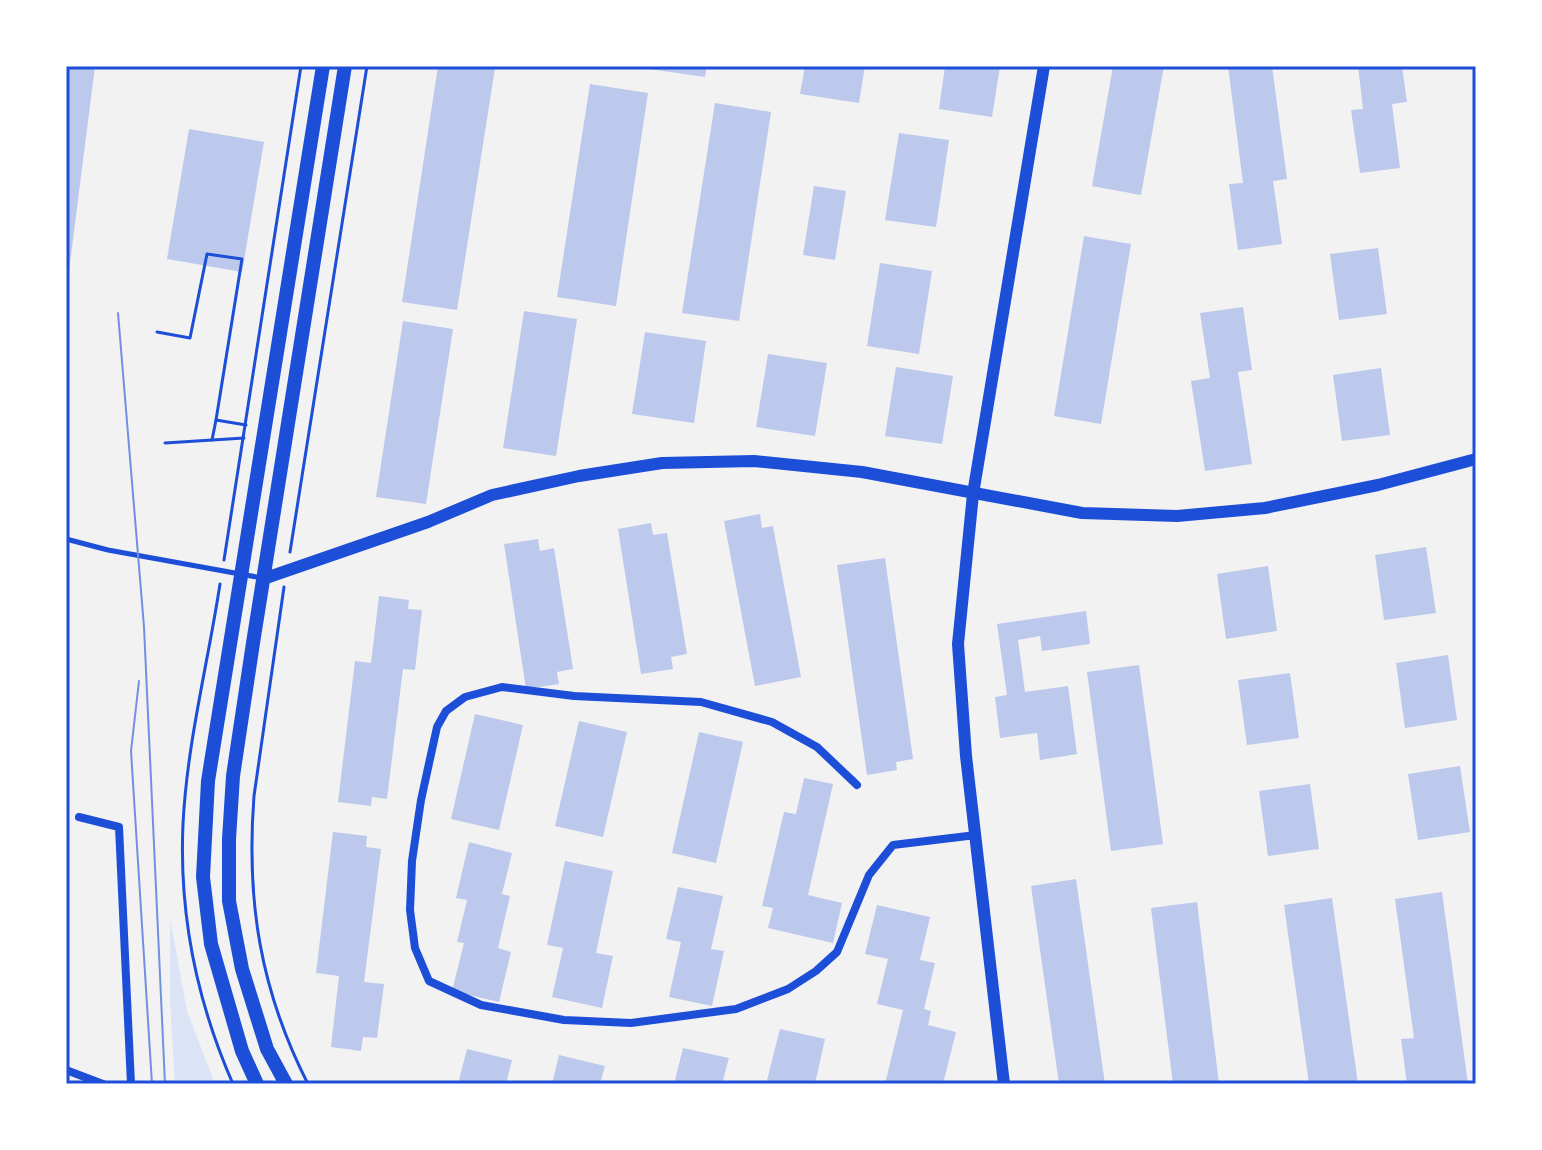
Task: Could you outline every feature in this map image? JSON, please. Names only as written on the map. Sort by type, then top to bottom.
[{"type":"main road","points":[[257,1084],[242,1051],[211,944],[203,877],[208,781],[323,66]]},
{"type":"main road","points":[[286,1084],[267,1049],[242,969],[229,901],[229,839],[233,776],[345,66]]},
{"type":"street","points":[[1004,1084],[966,756],[958,644],[973,494],[1044,66]]},
{"type":"street","points":[[263,579],[428,522],[492,495],[579,476],[662,463],[754,461],[846,470],[1082,513],[1177,516],[1265,508],[1378,485],[1476,459]]},
{"type":"street","points":[[857,785],[817,747],[772,722],[701,702],[574,696],[502,687],[465,697],[446,711],[437,727],[421,800],[412,861],[410,910],[415,948],[429,981],[481,1005],[564,1020],[631,1023],[736,1009],[788,989],[816,971],[837,952],[869,875],[893,845],[976,835]]},
{"type":"street","points":[[79,817],[119,827],[131,1084]]},
{"type":"street","points":[[66,1070],[103,1084]]},
{"type":"lane","points":[[66,539],[108,550],[263,579]]},
{"type":"path","points":[[157,332],[190,338],[207,254],[242,259],[212,440]]},
{"type":"path","points":[[216,420],[246,425]]},
{"type":"path","points":[[165,443],[244,438]]},
{"type":"shaded area","points":[[170,918],[187,1011],[215,1084],[175,1084],[170,1001]]},
{"type":"building","points":[[66,66],[95,66],[68,279],[66,279]]},
{"type":"building","points":[[438,66],[495,68],[457,310],[402,302]]},
{"type":"building","points":[[650,66],[707,66],[705,77],[649,69]]},
{"type":"building","points":[[805,66],[865,66],[859,103],[800,94]]},
{"type":"building","points":[[945,66],[1000,66],[992,117],[939,109]]},
{"type":"building","points":[[1113,66],[1164,66],[1141,195],[1092,186]]},
{"type":"building","points":[[1228,66],[1272,66],[1287,179],[1273,181],[1282,244],[1238,250],[1229,184],[1243,183]]},
{"type":"building","points":[[1358,66],[1402,66],[1407,102],[1392,104],[1400,168],[1360,173],[1351,110],[1363,109]]},
{"type":"building","points":[[590,84],[648,93],[616,306],[557,297]]},
{"type":"building","points":[[715,103],[771,112],[739,321],[682,313]]},
{"type":"building","points":[[189,129],[264,142],[242,272],[167,259]]},
{"type":"building","points":[[899,133],[949,140],[936,227],[885,220]]},
{"type":"building","points":[[814,186],[846,191],[835,260],[803,255]]},
{"type":"building","points":[[1084,236],[1131,244],[1101,424],[1054,416]]},
{"type":"building","points":[[1378,248],[1387,314],[1339,320],[1330,254]]},
{"type":"building","points":[[880,263],[932,271],[919,354],[867,346]]},
{"type":"building","points":[[1243,307],[1252,370],[1238,372],[1252,464],[1205,471],[1191,381],[1210,378],[1200,313]]},
{"type":"building","points":[[524,311],[577,319],[556,456],[503,448]]},
{"type":"building","points":[[403,321],[453,329],[426,504],[376,497]]},
{"type":"building","points":[[645,332],[706,341],[694,423],[632,414]]},
{"type":"building","points":[[768,354],[827,363],[815,436],[756,427]]},
{"type":"building","points":[[896,367],[953,376],[942,444],[885,436]]},
{"type":"building","points":[[1381,368],[1390,435],[1342,441],[1333,375]]},
{"type":"building","points":[[760,514],[762,528],[773,526],[801,677],[755,686],[724,521]]},
{"type":"building","points":[[651,523],[653,535],[667,533],[687,654],[671,657],[673,669],[641,674],[618,529]]},
{"type":"building","points":[[538,539],[540,551],[554,548],[573,669],[557,672],[559,684],[526,689],[504,544]]},
{"type":"building","points":[[1426,547],[1436,613],[1384,620],[1375,555]]},
{"type":"building","points":[[885,558],[913,759],[896,762],[897,770],[867,775],[837,565]]},
{"type":"building","points":[[1268,566],[1277,631],[1226,639],[1217,574]]},
{"type":"building","points":[[379,596],[409,600],[408,609],[422,610],[415,670],[403,669],[387,799],[372,797],[371,806],[338,802],[355,661],[371,663]]},
{"type":"building","points":[[1086,611],[1090,644],[1042,651],[1040,636],[1018,640],[1025,692],[1068,686],[1077,754],[1040,760],[1037,733],[1000,738],[995,697],[1007,695],[997,624]]},
{"type":"building","points":[[1448,655],[1457,720],[1405,728],[1396,663]]},
{"type":"building","points":[[1139,665],[1163,844],[1111,851],[1087,672]]},
{"type":"building","points":[[1290,673],[1299,738],[1247,745],[1238,680]]},
{"type":"building","points":[[475,714],[523,725],[499,830],[451,819]]},
{"type":"building","points":[[579,721],[627,732],[603,837],[555,826]]},
{"type":"building","points":[[699,732],[743,742],[716,863],[672,853]]},
{"type":"building","points":[[1460,766],[1470,832],[1418,840],[1408,774]]},
{"type":"building","points":[[804,778],[833,784],[808,895],[842,903],[833,943],[768,928],[773,908],[762,906],[784,812],[796,814]]},
{"type":"building","points":[[1310,784],[1319,849],[1268,856],[1259,791]]},
{"type":"building","points":[[333,832],[367,836],[366,847],[381,849],[364,982],[384,984],[377,1038],[363,1037],[361,1051],[331,1047],[339,976],[316,973]]},
{"type":"building","points":[[469,842],[512,853],[502,894],[510,896],[498,948],[511,952],[499,1002],[452,991],[464,943],[457,942],[467,900],[456,898]]},
{"type":"building","points":[[565,861],[613,871],[596,953],[613,956],[602,1008],[552,997],[563,948],[547,945]]},
{"type":"building","points":[[1076,879],[1105,1084],[1059,1084],[1031,886]]},
{"type":"building","points":[[678,887],[723,896],[711,949],[724,951],[712,1006],[669,997],[681,942],[666,939]]},
{"type":"building","points":[[1442,892],[1468,1084],[1407,1084],[1401,1039],[1414,1038],[1395,899]]},
{"type":"building","points":[[1332,898],[1358,1084],[1309,1084],[1284,905]]},
{"type":"building","points":[[1197,902],[1219,1084],[1173,1084],[1151,908]]},
{"type":"building","points":[[877,905],[930,917],[920,960],[935,963],[924,1009],[931,1011],[928,1025],[956,1032],[943,1084],[885,1084],[903,1010],[877,1004],[888,959],[865,954]]},
{"type":"building","points":[[780,1029],[825,1039],[815,1084],[766,1084]]},
{"type":"building","points":[[683,1048],[729,1058],[722,1084],[674,1084]]},
{"type":"building","points":[[467,1049],[512,1060],[506,1084],[458,1084]]},
{"type":"building","points":[[559,1055],[605,1066],[600,1084],[552,1084]]},
{"type":"tram line","points":[[118,313],[144,627],[165,1084]]},
{"type":"tram line","points":[[139,681],[131,751],[152,1084]]}]
